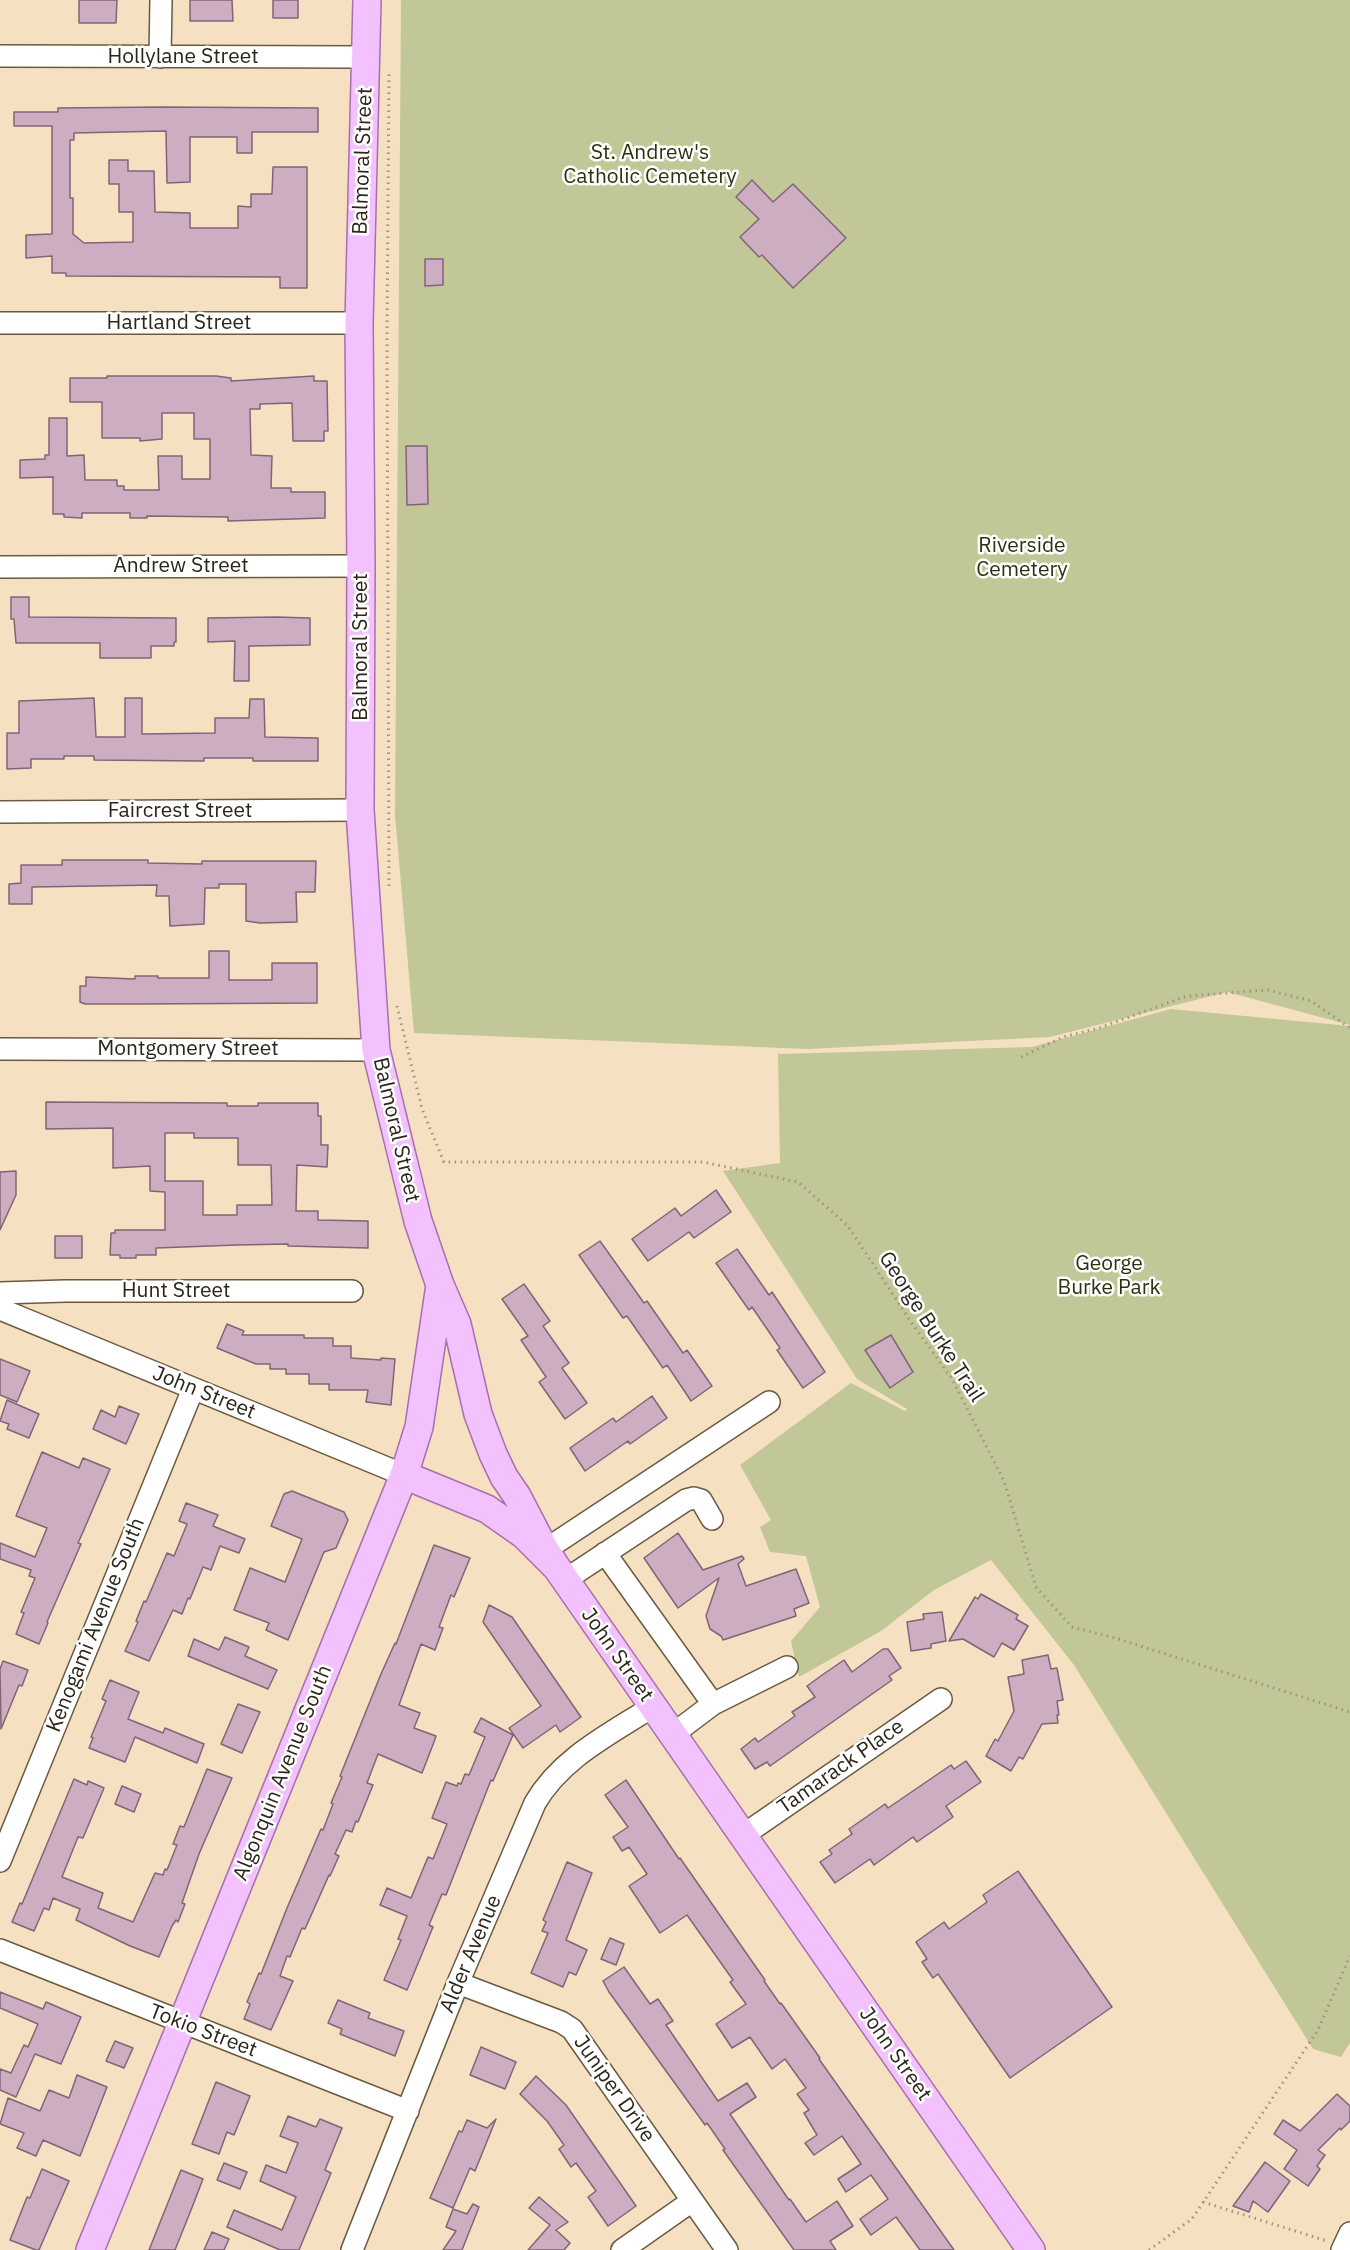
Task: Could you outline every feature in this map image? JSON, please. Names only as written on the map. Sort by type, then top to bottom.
[{"type":"main road","name":"Balmoral Street","points":[[367,0],[378,63],[359,323],[360,810],[376,1050],[418,1221],[440,1285],[457,1324],[478,1414],[493,1454],[556,1566]]},
{"type":"main road","name":"Algonquin Avenue South","points":[[90,2250],[404,1475],[419,1427],[440,1285]]},
{"type":"main road","name":"John Street","points":[[404,1475],[487,1509],[524,1535],[556,1566],[1031,2250]]},
{"type":"street","points":[[160,57],[161,0]]},
{"type":"street","name":"Hollylane Street","points":[[0,56],[160,57],[378,63]]},
{"type":"street","name":"Hartland Street","points":[[0,323],[359,323]]},
{"type":"street","name":"Andrew Street","points":[[0,567],[361,566]]},
{"type":"street","name":"Faircrest Street","points":[[0,812],[360,810]]},
{"type":"street","name":"Montgomery Street","points":[[0,1049],[376,1050]]},
{"type":"street","name":"Hunt Street","points":[[0,1293],[352,1291]]},
{"type":"street","name":"John Street","points":[[0,1309],[404,1475]]},
{"type":"street","name":"Kenogami Avenue South","points":[[0,1861],[193,1389]]},
{"type":"street","points":[[556,1566],[769,1402]]},
{"type":"street","points":[[556,1566],[605,1553],[686,1500],[694,1498],[701,1500],[712,1519]]},
{"type":"street","points":[[605,1553],[713,1704]]},
{"type":"street","points":[[672,1735],[713,1704],[787,1666]]},
{"type":"street","name":"Tamarack Place","points":[[742,1836],[941,1699]]},
{"type":"street","name":"Alder Avenue","points":[[352,2250],[458,1983],[526,1823],[546,1784],[558,1771],[589,1747],[652,1707]]},
{"type":"street","name":"Tokio Street","points":[[0,1950],[408,2111]]},
{"type":"street","name":"Juniper Drive","points":[[458,1983],[561,2022],[572,2029],[727,2250]]},
{"type":"street","points":[[622,2250],[692,2201]]},
{"type":"path","points":[[378,63],[387,326],[389,886]]},
{"type":"path","points":[[1022,1057],[1063,1037],[1099,1028],[1187,996],[1268,990],[1311,1001],[1350,1028]]},
{"type":"path","name":"George Burke Trail","points":[[396,1001],[422,1109],[444,1162],[703,1161],[798,1182],[848,1226],[909,1319],[952,1379],[1004,1481],[1035,1587],[1072,1627],[1115,1638],[1350,1712]]},
{"type":"path","points":[[1149,2250],[1192,2219],[1318,2030],[1350,1956]]},
{"type":"path","points":[[1203,2202],[1345,2243]]},
{"type":"green space","name":"Riverside Cemetery","points":[[401,0],[1350,0],[1350,1025],[1227,992],[1050,1037],[808,1049],[414,1033],[395,815]]},
{"type":"green space","name":"George Burke Park","points":[[1171,1009],[1350,1026],[1350,2043],[1341,2057],[1313,2049],[1074,1665],[991,1560],[934,1590],[881,1631],[799,1677],[791,1641],[820,1607],[806,1556],[770,1552],[760,1527],[771,1520],[740,1465],[851,1383],[905,1411],[907,1409],[857,1379],[723,1171],[780,1163],[778,1054],[1032,1047]]},
{"type":"building","points":[[79,0],[117,0],[116,23],[79,23]]},
{"type":"building","points":[[190,0],[232,0],[233,21],[190,21]]},
{"type":"building","points":[[273,0],[298,0],[298,18],[273,18]]},
{"type":"building","points":[[58,108],[318,108],[318,132],[252,132],[252,153],[237,153],[237,137],[190,137],[190,182],[167,183],[166,131],[74,133],[74,140],[70,140],[70,198],[73,198],[73,234],[84,243],[133,242],[133,212],[119,212],[119,184],[109,184],[109,160],[128,160],[128,171],[154,171],[155,212],[190,213],[190,228],[238,228],[238,206],[251,207],[251,194],[272,194],[273,167],[307,167],[307,288],[280,288],[280,277],[66,276],[66,273],[52,273],[52,256],[26,258],[26,235],[52,234],[52,126],[14,126],[14,112],[58,112]]},
{"type":"building","points":[[752,180],[773,202],[793,184],[846,238],[793,288],[762,255],[759,257],[740,237],[759,219],[736,197]]},
{"type":"building","points":[[425,259],[443,259],[443,285],[425,286]]},
{"type":"building","points":[[107,376],[216,376],[231,378],[231,381],[314,376],[314,381],[327,381],[328,431],[324,431],[324,441],[293,441],[292,403],[260,404],[260,409],[250,409],[251,455],[272,456],[271,488],[291,488],[291,492],[325,492],[325,518],[228,521],[228,517],[147,516],[147,518],[130,518],[130,513],[82,513],[82,518],[53,514],[53,477],[20,478],[20,460],[45,459],[45,455],[49,455],[49,418],[67,418],[67,456],[84,455],[85,480],[117,480],[117,486],[124,486],[124,490],[159,490],[158,456],[182,456],[182,479],[210,479],[210,439],[194,439],[194,413],[162,413],[162,439],[140,441],[140,438],[102,438],[102,402],[70,402],[70,378],[107,378]]},
{"type":"building","points":[[406,446],[427,446],[428,504],[407,505]]},
{"type":"building","points":[[11,597],[29,597],[29,617],[176,618],[176,642],[174,646],[151,646],[151,658],[100,658],[100,643],[16,643],[14,619],[11,619]]},
{"type":"building","points":[[208,618],[310,618],[310,645],[249,646],[249,681],[234,681],[235,641],[208,642]]},
{"type":"building","points":[[94,698],[96,737],[125,737],[125,698],[142,698],[142,734],[215,733],[215,718],[249,718],[250,699],[264,699],[265,737],[318,738],[318,761],[253,761],[253,758],[204,758],[204,761],[94,760],[94,756],[64,756],[64,759],[31,759],[31,768],[7,769],[7,733],[19,733],[19,701]]},
{"type":"building","points":[[62,860],[148,860],[148,863],[202,864],[202,861],[316,861],[315,892],[296,892],[297,922],[246,921],[246,884],[219,884],[219,888],[205,888],[204,924],[170,926],[169,896],[156,896],[157,885],[32,887],[32,904],[9,904],[9,884],[21,883],[21,865],[62,865]]},
{"type":"building","points":[[209,951],[229,951],[229,980],[272,980],[272,963],[317,963],[317,1003],[85,1004],[80,1002],[80,986],[86,986],[86,977],[209,978]]},
{"type":"building","points":[[46,1102],[227,1103],[227,1106],[258,1106],[258,1103],[318,1103],[318,1116],[321,1116],[321,1145],[328,1145],[327,1167],[297,1165],[296,1211],[318,1211],[318,1220],[368,1221],[368,1248],[288,1246],[288,1244],[237,1245],[156,1248],[156,1255],[136,1255],[136,1258],[120,1258],[120,1255],[110,1255],[111,1233],[115,1233],[115,1230],[165,1230],[165,1192],[150,1191],[150,1166],[113,1168],[113,1128],[46,1129]],"holes":[[[165,1133],[194,1133],[194,1138],[238,1138],[238,1165],[271,1165],[272,1205],[237,1205],[237,1215],[203,1215],[203,1181],[165,1181]]]},
{"type":"building","points":[[16,1171],[16,1195],[0,1230],[0,1172]]},
{"type":"building","points":[[716,1190],[731,1212],[694,1238],[689,1232],[648,1261],[632,1239],[675,1208],[681,1216]]},
{"type":"building","points":[[55,1236],[82,1236],[82,1258],[55,1258]]},
{"type":"building","points":[[600,1241],[644,1303],[647,1301],[683,1353],[687,1350],[712,1386],[691,1401],[667,1365],[663,1368],[627,1316],[623,1318],[579,1255]]},
{"type":"building","points":[[737,1249],[769,1295],[772,1292],[825,1372],[803,1388],[777,1350],[780,1348],[752,1307],[749,1310],[716,1263]]},
{"type":"building","points":[[524,1284],[550,1321],[543,1326],[569,1363],[562,1368],[587,1403],[565,1419],[539,1382],[546,1377],[521,1340],[528,1336],[502,1299]]},
{"type":"building","points":[[227,1324],[244,1331],[242,1335],[304,1335],[304,1338],[333,1338],[333,1346],[351,1346],[351,1358],[395,1359],[391,1405],[366,1402],[368,1390],[329,1390],[329,1384],[309,1384],[309,1374],[286,1374],[286,1369],[270,1369],[270,1364],[256,1364],[217,1348]]},
{"type":"building","points":[[891,1335],[913,1372],[890,1388],[865,1350]]},
{"type":"building","points":[[0,1359],[30,1371],[17,1402],[0,1395]]},
{"type":"building","points":[[652,1396],[667,1418],[630,1444],[628,1441],[585,1471],[570,1448],[613,1418],[616,1422]]},
{"type":"building","points":[[7,1400],[39,1414],[29,1438],[7,1429],[9,1424],[0,1421]]},
{"type":"building","points":[[119,1406],[139,1414],[126,1444],[93,1429],[101,1410],[115,1417]]},
{"type":"building","points":[[42,1452],[79,1468],[83,1458],[110,1469],[78,1543],[81,1544],[39,1644],[16,1634],[24,1613],[21,1612],[35,1578],[29,1576],[31,1570],[0,1559],[0,1543],[35,1557],[47,1528],[16,1516]]},
{"type":"building","points":[[292,1491],[344,1512],[348,1520],[336,1548],[324,1552],[288,1640],[266,1630],[269,1623],[234,1610],[250,1568],[285,1582],[302,1539],[271,1526],[284,1494]]},
{"type":"building","points":[[186,1503],[218,1515],[213,1526],[245,1539],[239,1553],[220,1546],[211,1570],[203,1567],[182,1614],[173,1610],[149,1661],[125,1651],[138,1622],[136,1621],[144,1601],[146,1602],[167,1553],[174,1556],[187,1524],[179,1521]]},
{"type":"building","points":[[678,1533],[703,1570],[742,1556],[744,1559],[738,1564],[746,1586],[796,1569],[809,1603],[794,1609],[796,1616],[723,1640],[710,1629],[706,1616],[719,1578],[678,1608],[644,1558]]},
{"type":"building","points":[[434,1545],[470,1558],[454,1597],[451,1595],[439,1627],[443,1628],[435,1650],[421,1644],[399,1705],[420,1713],[414,1728],[436,1736],[434,1742],[422,1773],[378,1754],[367,1783],[373,1785],[358,1822],[356,1821],[352,1832],[346,1830],[335,1854],[339,1856],[330,1876],[305,1929],[302,1928],[290,1957],[287,1956],[280,1976],[293,1981],[271,2030],[244,2019],[250,2004],[247,2002],[259,1973],[261,1974],[321,1829],[323,1830],[342,1777],[340,1776],[381,1674],[396,1644]]},
{"type":"building","points":[[981,1594],[1018,1615],[1016,1619],[1028,1626],[1014,1650],[1002,1643],[994,1657],[963,1639],[949,1641],[975,1597],[978,1599]]},
{"type":"building","points":[[489,1605],[512,1617],[581,1717],[560,1732],[556,1725],[523,1748],[509,1728],[541,1706],[483,1622]]},
{"type":"building","points":[[942,1612],[946,1641],[931,1644],[931,1648],[911,1651],[907,1622],[924,1619],[923,1614]]},
{"type":"building","points":[[225,1637],[249,1647],[245,1656],[277,1670],[268,1689],[188,1656],[194,1639],[219,1650]]},
{"type":"building","points":[[883,1649],[888,1649],[901,1668],[889,1676],[892,1680],[770,1766],[767,1762],[755,1769],[741,1749],[755,1738],[758,1742],[795,1716],[792,1712],[815,1697],[807,1686],[844,1660],[852,1672]]},
{"type":"building","points":[[1048,1655],[1051,1669],[1057,1668],[1063,1700],[1057,1701],[1058,1723],[1042,1724],[1023,1759],[1019,1757],[1011,1771],[986,1756],[995,1739],[998,1741],[1014,1711],[1008,1677],[1024,1674],[1022,1660]]},
{"type":"building","points":[[3,1661],[28,1670],[22,1686],[19,1685],[1,1729],[0,1669]]},
{"type":"building","points":[[110,1680],[139,1692],[128,1719],[163,1733],[165,1728],[204,1744],[197,1763],[135,1737],[125,1762],[89,1748],[93,1738],[91,1737],[106,1701],[102,1699]]},
{"type":"building","points":[[238,1704],[260,1712],[242,1753],[221,1744]]},
{"type":"building","points":[[481,1718],[513,1735],[493,1781],[491,1780],[446,1895],[442,1894],[429,1925],[433,1927],[407,1990],[384,1980],[401,1940],[398,1939],[407,1916],[380,1905],[387,1888],[411,1898],[428,1857],[433,1859],[447,1824],[432,1818],[446,1782],[457,1786],[458,1783],[461,1784],[465,1774],[469,1775],[485,1737],[474,1732]]},
{"type":"building","points":[[966,1761],[981,1782],[946,1806],[953,1817],[917,1842],[913,1837],[874,1865],[870,1859],[835,1883],[820,1862],[832,1854],[829,1850],[852,1834],[849,1829],[885,1804],[888,1808],[951,1765],[954,1769]]},
{"type":"building","points":[[207,1769],[232,1778],[199,1854],[178,1922],[176,1920],[172,1926],[159,1957],[76,1920],[80,1909],[53,1898],[49,1910],[44,1908],[34,1931],[12,1922],[20,1903],[22,1904],[74,1779],[87,1785],[88,1781],[104,1788],[83,1838],[78,1837],[62,1877],[103,1893],[98,1908],[133,1922],[155,1873],[163,1875],[165,1869],[167,1870],[177,1845],[173,1844],[180,1826],[184,1827]]},
{"type":"building","points":[[626,1780],[780,2004],[954,2250],[920,2250],[896,2217],[871,2235],[860,2219],[888,2199],[871,2175],[846,2192],[838,2179],[861,2164],[842,2136],[814,2155],[805,2143],[817,2135],[804,2113],[809,2110],[797,2094],[806,2088],[785,2059],[772,2069],[750,2037],[732,2048],[716,2024],[746,2004],[730,1982],[733,1980],[687,1915],[660,1933],[629,1886],[647,1874],[629,1847],[622,1851],[613,1837],[628,1827],[605,1795]]},
{"type":"building","points":[[122,1786],[141,1794],[134,1812],[115,1804]]},
{"type":"building","points":[[567,1862],[592,1873],[566,1940],[587,1950],[576,1975],[569,1972],[563,1987],[531,1973],[548,1933],[542,1931],[546,1922],[543,1920]]},
{"type":"building","points":[[1018,1871],[1112,2007],[1010,2078],[938,1974],[933,1978],[922,1962],[927,1959],[916,1942],[944,1922],[949,1929],[987,1902],[983,1895]]},
{"type":"building","points":[[610,1938],[624,1944],[616,1965],[601,1959]]},
{"type":"building","points":[[624,1967],[650,2004],[658,1999],[673,2021],[666,2025],[718,2101],[747,2083],[756,2097],[730,2114],[806,2222],[837,2201],[853,2226],[830,2241],[836,2250],[794,2250],[723,2150],[725,2149],[707,2123],[705,2125],[609,1992],[603,1981]]},
{"type":"building","points":[[0,1992],[43,2009],[46,2002],[81,2017],[61,2064],[35,2054],[16,2097],[0,2090],[0,2069],[11,2073],[24,2045],[28,2047],[38,2024],[0,2008]]},
{"type":"building","points":[[338,2000],[370,2013],[368,2018],[404,2031],[395,2056],[340,2034],[342,2029],[328,2023]]},
{"type":"building","points":[[115,2041],[133,2048],[124,2068],[106,2061]]},
{"type":"building","points":[[481,2047],[516,2062],[505,2089],[470,2075]]},
{"type":"building","points":[[77,2075],[107,2087],[80,2156],[43,2140],[36,2156],[17,2148],[24,2133],[0,2124],[8,2098],[40,2111],[49,2090],[69,2098]]},
{"type":"building","points":[[536,2076],[566,2105],[636,2206],[608,2226],[588,2197],[596,2191],[576,2163],[571,2167],[559,2149],[564,2145],[547,2121],[520,2094]]},
{"type":"building","points":[[216,2082],[250,2096],[234,2135],[227,2132],[219,2154],[192,2144]]},
{"type":"building","points":[[1337,2094],[1350,2106],[1350,2121],[1318,2150],[1325,2155],[1317,2166],[1320,2169],[1308,2186],[1284,2169],[1297,2150],[1274,2134],[1283,2120],[1300,2131]]},
{"type":"building","points":[[288,2116],[316,2127],[320,2119],[342,2128],[325,2170],[331,2173],[299,2250],[280,2250],[227,2227],[234,2210],[282,2230],[296,2197],[260,2181],[266,2165],[286,2173],[298,2143],[280,2136]]},
{"type":"building","points":[[496,2119],[475,2171],[470,2168],[453,2208],[430,2198],[459,2131],[462,2132],[467,2120],[487,2128]]},
{"type":"building","points":[[1265,2162],[1290,2181],[1268,2212],[1253,2201],[1249,2212],[1233,2206]]},
{"type":"building","points":[[224,2163],[247,2172],[240,2189],[217,2180]]},
{"type":"building","points":[[42,2169],[69,2181],[39,2250],[36,2250],[10,2240],[27,2197],[30,2198]]},
{"type":"building","points":[[181,2170],[203,2179],[175,2250],[149,2250]]},
{"type":"building","points":[[539,2197],[568,2222],[556,2230],[570,2243],[564,2250],[528,2250],[550,2225],[529,2208]]},
{"type":"building","points":[[473,2204],[479,2207],[462,2250],[443,2250],[456,2231],[446,2227],[453,2209],[467,2214]]},
{"type":"building","points":[[212,2232],[229,2239],[224,2250],[204,2250]]},
{"type":"park label","name":"St. Andrew's Catholic Cemetery","points":[[650,165]]}]
